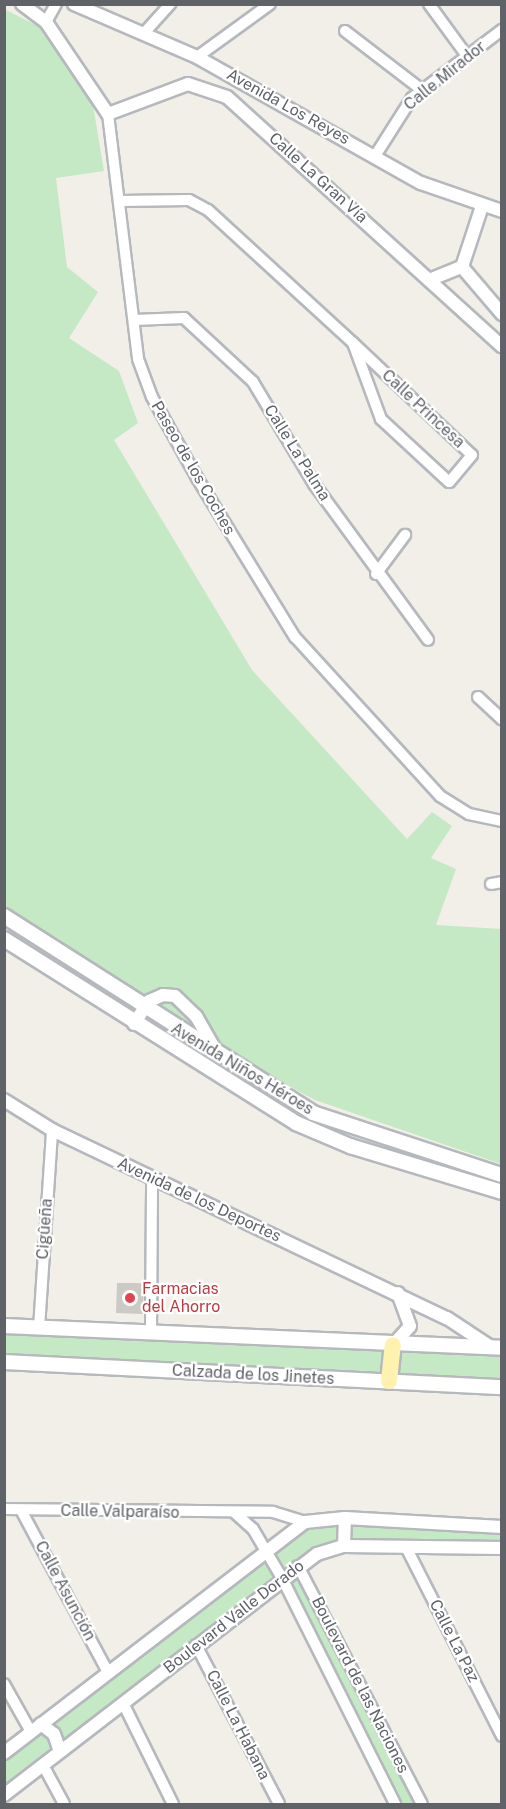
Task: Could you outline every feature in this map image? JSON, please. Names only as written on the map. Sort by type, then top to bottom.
[{"type":"main road","name":"Avenida Niños Héroes","points":[[4,916],[142,1008],[332,1121],[501,1175]]},
{"type":"main road","name":"Avenida Niños Héroes","points":[[4,939],[134,1024],[296,1124],[350,1146],[501,1192]]},
{"type":"main road","points":[[4,1326],[496,1348]]},
{"type":"main road","points":[[389,1381],[393,1345]]},
{"type":"main road","name":"Calzada de los Jinetes","points":[[4,1362],[501,1387]]},
{"type":"street","points":[[22,4],[46,22],[56,4]]},
{"type":"street","name":"Avenida Los Reyes","points":[[74,4],[145,32],[197,57],[421,183],[501,211]]},
{"type":"street","points":[[145,32],[170,4]]},
{"type":"street","points":[[197,57],[270,4]]},
{"type":"street","points":[[429,4],[467,56]]},
{"type":"street","name":"Paseo de los Coches","points":[[46,22],[108,114],[121,201],[138,359],[152,397],[282,622],[440,796],[469,814],[501,821]]},
{"type":"street","name":"Calle Mirador","points":[[375,156],[403,109],[422,90],[501,30]]},
{"type":"street","points":[[345,31],[422,90]]},
{"type":"street","name":"Calle La Gran Vía","points":[[108,114],[172,87],[188,84],[215,90],[296,156],[501,346]]},
{"type":"street","name":"Calle Princesa","points":[[121,201],[165,199],[199,204],[353,343],[472,455],[449,482],[381,419],[353,343]]},
{"type":"street","points":[[462,267],[482,206]]},
{"type":"street","points":[[429,280],[462,267]]},
{"type":"street","points":[[462,267],[501,314]]},
{"type":"street","name":"Calle La Palma","points":[[134,320],[184,318],[253,382],[314,484],[376,574],[428,640]]},
{"type":"street","points":[[376,574],[405,535]]},
{"type":"street","points":[[478,697],[501,719]]},
{"type":"street","points":[[134,1024],[142,1008],[163,995],[175,996],[196,1016],[218,1054]]},
{"type":"street","name":"Avenida de los Deportes","points":[[4,1100],[52,1130],[398,1293],[496,1348]]},
{"type":"street","name":"Cigûeña","points":[[39,1328],[52,1130]]},
{"type":"street","points":[[152,1178],[152,1333]]},
{"type":"street","points":[[393,1345],[410,1326],[398,1293]]},
{"type":"street","name":"Calle Valparaíso","points":[[4,1509],[273,1512],[305,1522]]},
{"type":"street","name":"Calle Asunción","points":[[21,1510],[108,1672]]},
{"type":"street","points":[[236,1513],[253,1529],[265,1550]]},
{"type":"street","points":[[344,1546],[345,1518]]},
{"type":"street","name":"Boulevard Valle Dorado","points":[[4,1753],[265,1550],[305,1522],[345,1518],[501,1527]]},
{"type":"street","name":"Boulevard Valle Dorado","points":[[4,1795],[298,1566],[344,1546],[501,1548]]},
{"type":"street","name":"Calle La Paz","points":[[406,1547],[501,1736]]},
{"type":"street","name":"Boulevard de las Naciones","points":[[265,1550],[282,1578],[395,1804]]},
{"type":"street","name":"Boulevard de las Naciones","points":[[298,1566],[422,1804]]},
{"type":"street","name":"Calle La Habana","points":[[196,1645],[279,1804]]},
{"type":"street","points":[[4,1684],[31,1732]]},
{"type":"street","points":[[123,1703],[173,1804]]},
{"type":"street","points":[[41,1724],[54,1734],[60,1751]]},
{"type":"street","points":[[43,1765],[64,1804]]},
{"type":"street","points":[[4,1778],[16,1785]]},
{"type":"green space","points":[[4,9],[42,28],[93,105],[104,171],[56,178],[67,267],[98,292],[69,338],[119,371],[138,423],[114,440],[252,670],[407,839],[432,812],[452,826],[431,858],[456,869],[436,925],[501,929],[501,1164],[315,1100],[214,1045],[5,907]]},
{"type":"green space","points":[[5,1329],[501,1349],[501,1386],[5,1361]]},
{"type":"green space","points":[[306,1522],[501,1528],[501,1547],[327,1548],[5,1794],[5,1753]]},
{"type":"green space","points":[[300,1570],[422,1804],[396,1804],[284,1582]]},
{"type":"building","name":"Farmacias del Ahorro","points":[[117,1283],[144,1283],[143,1314],[116,1313]]},
{"type":"place","name":"Farmacias del Ahorro","points":[[130,1298]]}]
